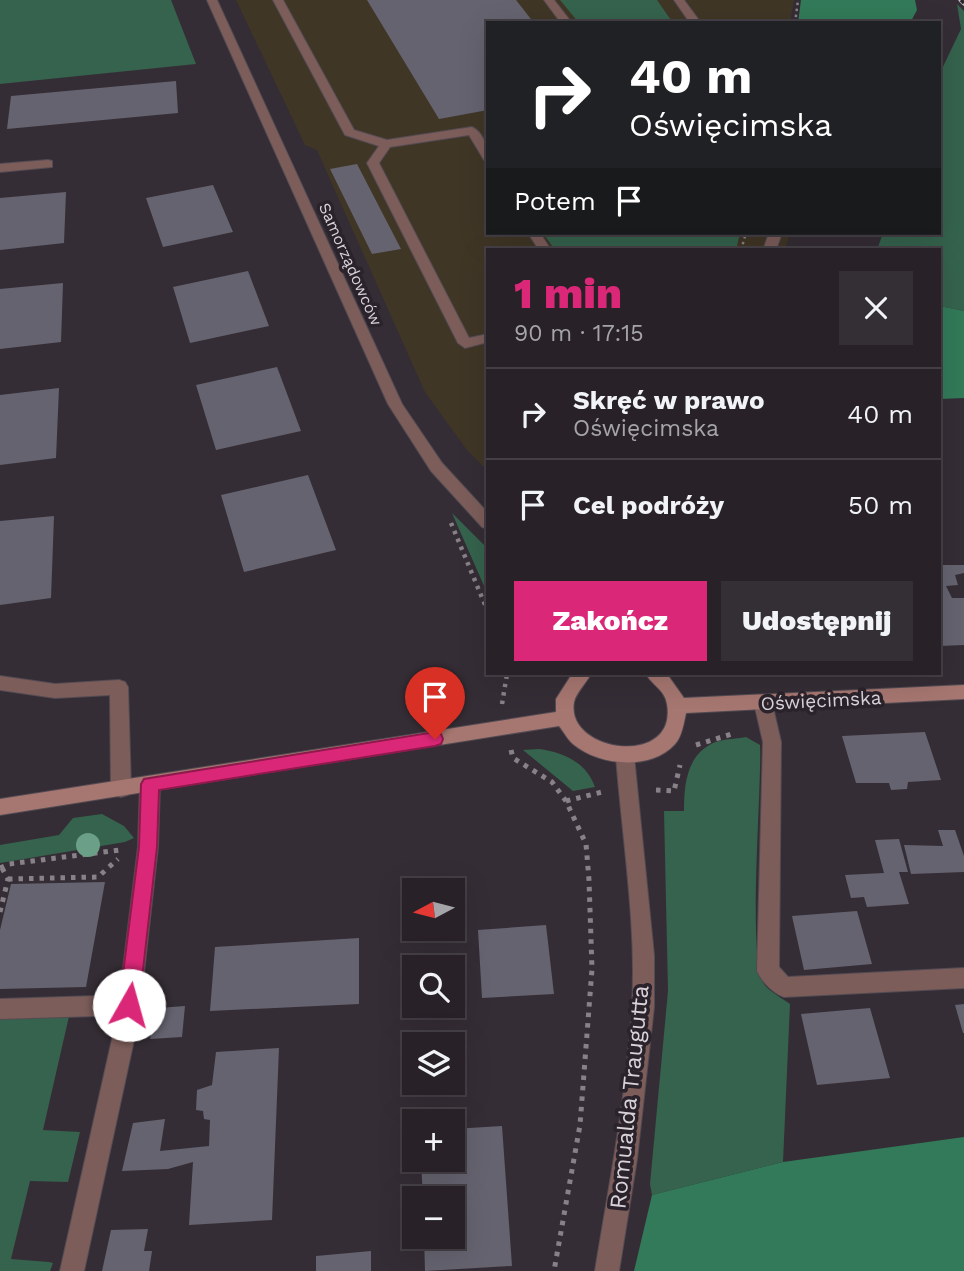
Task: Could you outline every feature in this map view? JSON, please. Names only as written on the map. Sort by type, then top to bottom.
[{"type":"street","name":"Samorządowców","points":[[212,0],[395,404],[415,440],[439,473],[486,521]]},
{"type":"street","points":[[278,0],[349,132],[386,144],[486,128]]},
{"type":"street","points":[[549,0],[565,21]]},
{"type":"street","points":[[679,0],[695,21]]},
{"type":"street","points":[[472,131],[486,154]]},
{"type":"street","points":[[386,144],[373,163],[464,343],[486,338]]},
{"type":"street","points":[[0,168],[48,164]]},
{"type":"street","points":[[581,675],[570,684],[564,701],[565,718],[573,733],[588,745],[606,753],[625,756],[643,754],[659,746],[671,735],[677,721],[678,706],[673,692],[656,675]]},
{"type":"street","points":[[0,683],[55,691],[119,687],[121,789]]},
{"type":"street","name":"Oświęcimska","points":[[678,706],[964,692]]},
{"type":"street","points":[[763,703],[772,742],[768,971],[784,987],[964,978]]},
{"type":"street","points":[[0,807],[565,718]]},
{"type":"street","name":"Romualda Traugutta","points":[[607,1271],[625,1159],[643,1007],[642,955],[625,756]]},
{"type":"street","points":[[72,1271],[129,1005],[148,847],[150,784]]},
{"type":"street","points":[[0,1009],[129,1005]]},
{"type":"path","points":[[795,21],[798,0]]},
{"type":"path","points":[[502,699],[507,675]]},
{"type":"path","points":[[689,751],[695,745],[735,733]]},
{"type":"path","points":[[513,758],[552,782],[566,801],[586,844],[589,880],[592,969],[580,1125],[554,1271]]},
{"type":"path","points":[[674,791],[678,767],[684,759]]},
{"type":"path","points":[[0,912],[8,879],[1,868],[9,864],[129,849]]},
{"type":"path","points":[[8,879],[98,877],[103,874]]},
{"type":"shaded area","points":[[236,0],[794,0],[790,21],[486,21],[486,235],[789,235],[786,248],[486,248],[486,469],[467,450],[425,392],[317,150],[305,145]]},
{"type":"green space","points":[[0,0],[171,0],[196,64],[0,84]]},
{"type":"green space","points":[[560,0],[657,0],[672,21],[577,21]]},
{"type":"green space","points":[[801,0],[915,0],[917,10],[911,21],[798,21]]},
{"type":"green space","points":[[957,4],[964,11],[964,311],[941,306],[941,248],[878,248],[882,235],[941,235],[941,71],[961,29]]},
{"type":"green space","points":[[544,235],[740,235],[736,248],[554,248]]},
{"type":"green space","points":[[941,306],[964,311],[964,398],[941,399]]},
{"type":"green space","points":[[452,513],[486,547],[486,590]]},
{"type":"green space","points":[[746,737],[760,745],[756,871],[756,942],[759,968],[764,984],[790,1004],[783,1162],[652,1195],[650,1184],[668,991],[664,811],[684,811],[688,772],[704,749],[713,743]]},
{"type":"green space","points":[[539,749],[573,760],[586,771],[595,787],[573,791],[523,750]]},
{"type":"green space","points":[[102,814],[124,826],[134,838],[125,842],[0,863],[0,845],[59,835],[73,818]]},
{"type":"green space","points":[[70,1012],[43,1130],[80,1132],[68,1182],[30,1181],[11,1259],[53,1263],[50,1271],[0,1271],[0,1014]]},
{"type":"green space","points":[[964,1137],[964,1271],[634,1271],[652,1195],[783,1162]]},
{"type":"building","points":[[367,0],[516,0],[532,21],[486,21],[486,110],[439,119]]},
{"type":"building","points":[[176,81],[178,113],[7,129],[11,96]]},
{"type":"building","points":[[357,164],[401,249],[372,254],[330,169]]},
{"type":"building","points":[[213,185],[233,232],[163,247],[146,198]]},
{"type":"building","points":[[66,192],[64,243],[0,250],[0,198]]},
{"type":"building","points":[[248,271],[269,326],[190,343],[173,287]]},
{"type":"building","points":[[63,283],[61,342],[0,349],[0,289]]},
{"type":"building","points":[[277,367],[301,431],[216,450],[196,385]]},
{"type":"building","points":[[59,388],[56,458],[0,465],[0,395]]},
{"type":"building","points":[[308,475],[336,550],[244,572],[221,495]]},
{"type":"building","points":[[54,516],[51,598],[0,605],[0,521]]},
{"type":"building","points":[[941,565],[964,565],[964,573],[955,575],[958,585],[946,586],[952,598],[964,598],[964,645],[941,646]]},
{"type":"building","points":[[925,732],[941,780],[908,782],[907,789],[891,790],[889,783],[856,783],[842,736]]},
{"type":"building","points":[[938,830],[955,830],[964,856],[964,872],[911,874],[904,845],[943,846]]},
{"type":"building","points":[[899,839],[908,872],[899,872],[909,904],[867,907],[864,897],[851,898],[845,875],[884,873],[875,840]]},
{"type":"building","points":[[105,882],[86,987],[0,989],[0,930],[11,884]]},
{"type":"building","points":[[857,911],[872,964],[804,970],[792,916]]},
{"type":"building","points":[[546,925],[554,994],[482,998],[478,930]]},
{"type":"building","points":[[359,938],[359,1004],[210,1011],[215,947]]},
{"type":"building","points":[[964,1004],[964,1033],[963,1033],[955,1005]]},
{"type":"building","points":[[185,1006],[182,1037],[150,1039],[158,1008]]},
{"type":"building","points":[[870,1008],[890,1078],[817,1085],[801,1014]]},
{"type":"building","points":[[279,1048],[272,1220],[189,1225],[193,1162],[168,1169],[122,1171],[133,1123],[165,1119],[160,1151],[209,1146],[210,1120],[204,1119],[203,1111],[196,1110],[197,1090],[212,1085],[216,1052]]},
{"type":"building","points":[[502,1126],[512,1266],[425,1271],[424,1249],[465,1249],[465,1186],[422,1186],[422,1172],[465,1172],[465,1128]]},
{"type":"building","points":[[148,1229],[144,1251],[152,1251],[149,1271],[102,1271],[111,1230]]},
{"type":"building","points":[[371,1251],[371,1271],[316,1271],[316,1256]]},
{"type":"railway","points":[[961,0],[964,3]]},
{"type":"route","points":[[129,1005],[148,847],[150,784],[435,739]]}]
